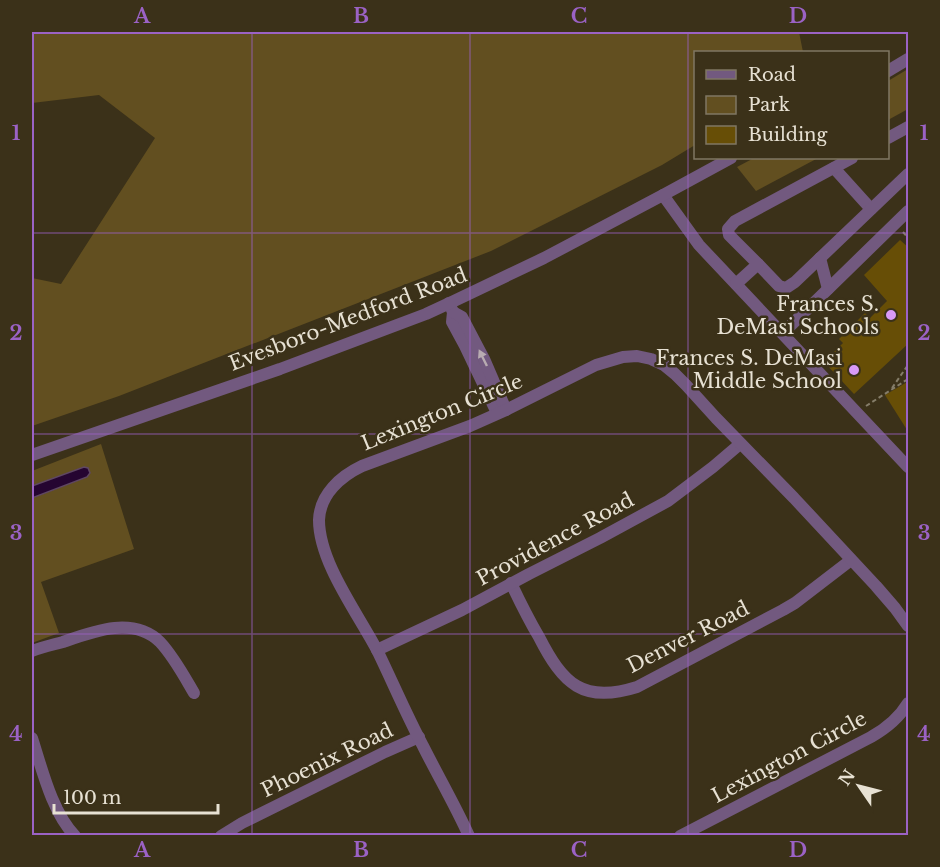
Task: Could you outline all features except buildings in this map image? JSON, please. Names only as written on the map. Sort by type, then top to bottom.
[{"type":"street","points":[[889,70],[909,59]]},
{"type":"street","points":[[889,137],[909,127]]},
{"type":"street","name":"Evesboro-Medford Road","points":[[32,455],[451,308],[729,159]]},
{"type":"street","points":[[850,159],[735,221],[728,229],[729,235],[779,286],[786,288],[795,282],[909,174]]},
{"type":"street","points":[[834,168],[871,209]]},
{"type":"street","points":[[663,195],[699,245],[909,467]]},
{"type":"street","points":[[783,333],[909,211]]},
{"type":"street","points":[[820,258],[828,289]]},
{"type":"street","points":[[736,284],[758,264]]},
{"type":"street","points":[[451,308],[462,317],[484,359],[502,411]]},
{"type":"street","name":"Lexington Circle","points":[[469,836],[326,553],[319,519],[322,506],[333,488],[348,473],[362,466],[470,426],[596,365],[623,357],[637,356],[657,362],[675,374],[886,597],[909,626]]},
{"type":"street","name":"Providence Road","points":[[377,650],[453,615],[668,501],[740,444]]},
{"type":"street","name":"Denver Road","points":[[512,584],[540,641],[559,672],[580,688],[609,693],[637,687],[783,610],[851,560]]},
{"type":"street","points":[[32,651],[98,630],[124,627],[138,629],[149,633],[167,650],[194,693]]},
{"type":"street","name":"Lexington Circle","points":[[680,836],[695,832],[871,737],[896,720],[909,703]]},
{"type":"street","name":"Phoenix Road","points":[[221,836],[242,823],[418,737]]},
{"type":"street","points":[[32,738],[58,809],[75,836]]},
{"type":"path","points":[[891,390],[909,365]]},
{"type":"path","points":[[856,412],[909,379]]},
{"type":"green space","points":[[32,32],[799,32],[803,51],[694,51],[694,146],[662,165],[491,251],[119,396],[32,426],[32,278],[61,284],[155,138],[99,95],[32,103]]},
{"type":"green space","points":[[908,69],[908,109],[889,119],[889,80]]},
{"type":"green space","points":[[752,159],[816,159],[756,191],[737,167]]},
{"type":"green space","points":[[101,444],[134,549],[41,582],[59,633],[32,643],[32,471]]},
{"type":"shaded area","points":[[84,467],[88,468],[90,473],[87,477],[32,498],[32,486]]},
{"type":"place","name":"Frances S. DeMasi Schools","points":[[891,315]]},
{"type":"place","name":"Frances S. DeMasi Middle School","points":[[854,370]]}]
